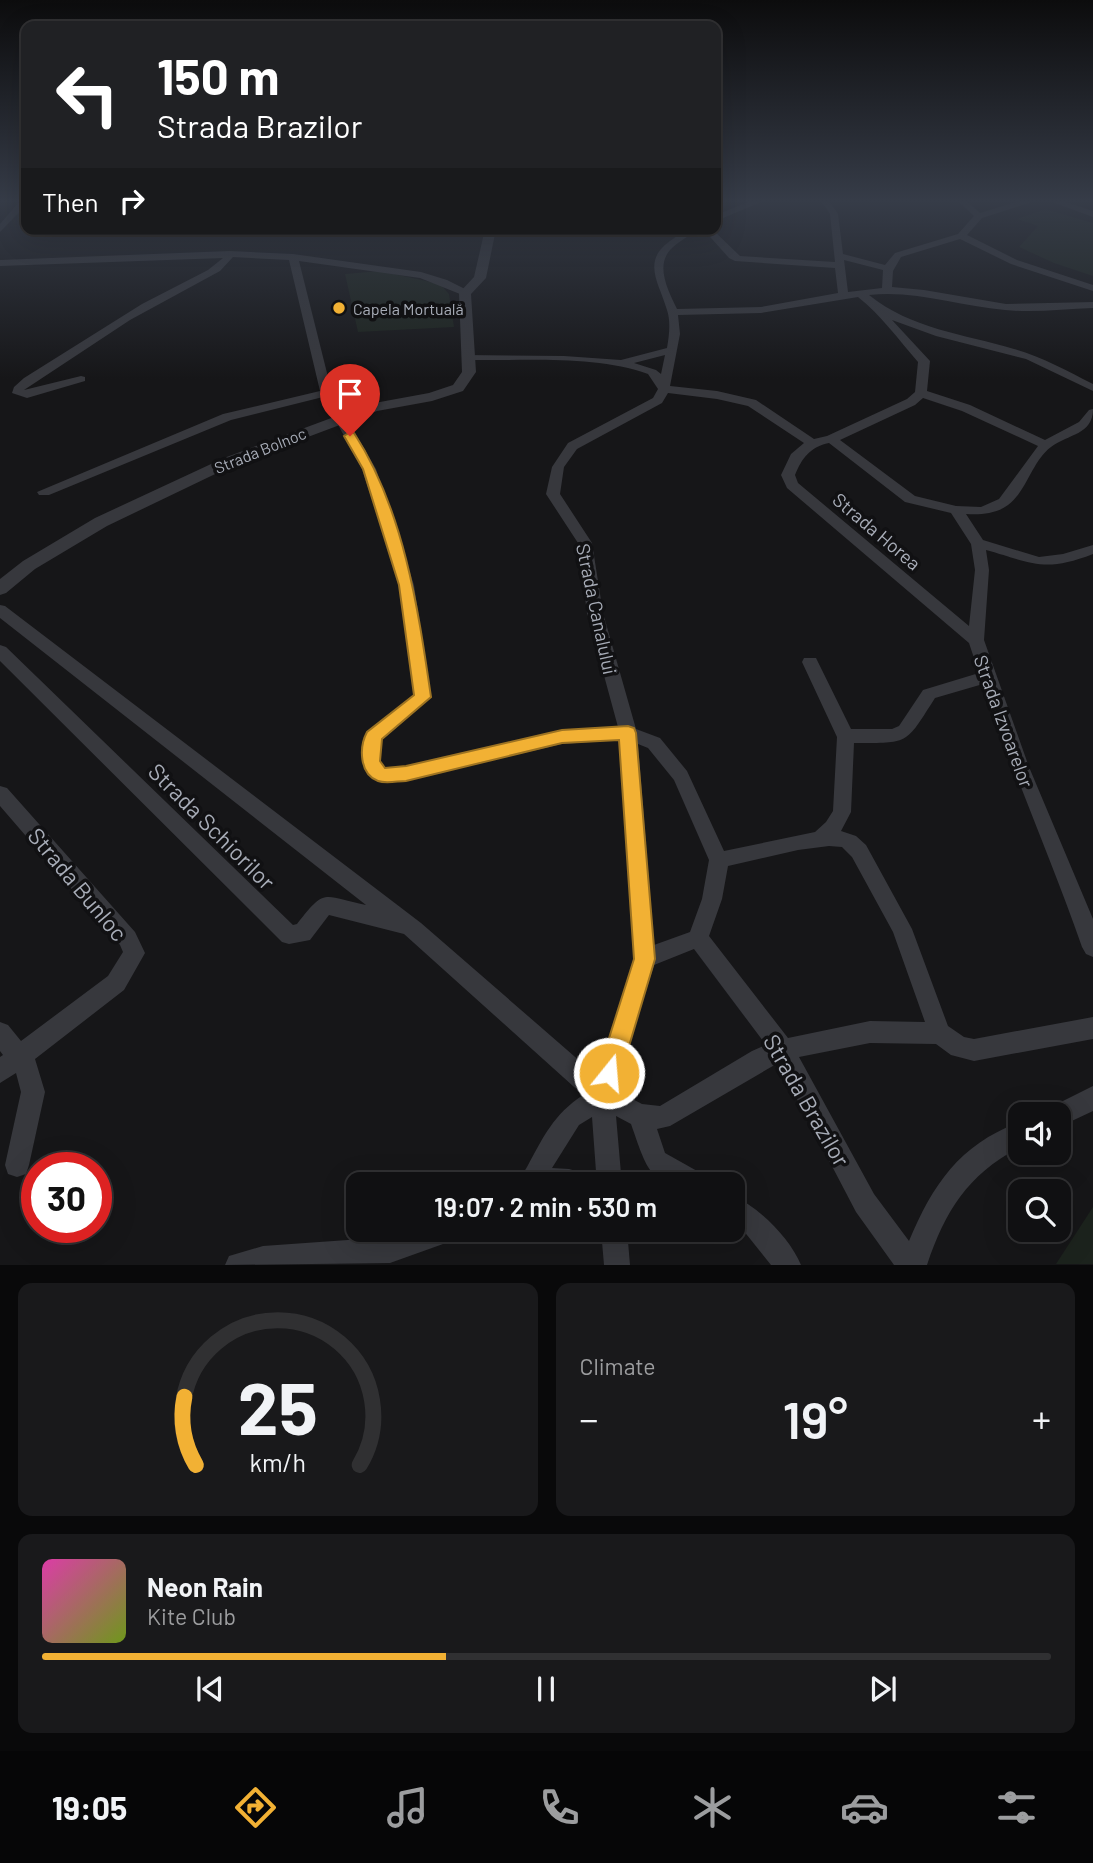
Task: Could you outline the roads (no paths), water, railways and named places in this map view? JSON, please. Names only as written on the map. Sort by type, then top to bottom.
[{"type":"street","points":[[3,275],[5,263],[54,261]]},
{"type":"street","points":[[81,379],[27,394],[18,393],[18,389],[28,380],[168,293],[206,276],[225,261]]},
{"type":"street","points":[[294,261],[326,393],[369,469],[407,585],[422,697],[373,737],[370,763],[381,775],[406,773],[562,737],[628,733],[654,743],[681,776],[719,860],[712,899],[698,938],[645,959]]},
{"type":"street","points":[[322,261],[421,275],[444,282],[465,293],[481,278],[484,261]]},
{"type":"street","points":[[659,261],[659,279],[675,325],[664,389]]},
{"type":"street","points":[[839,261],[889,269]]},
{"type":"street","points":[[839,261],[842,294]]},
{"type":"street","points":[[888,290],[885,282],[892,261]]},
{"type":"street","points":[[1012,261],[1093,288]]},
{"type":"street","points":[[673,313],[761,310],[842,294],[888,290],[1006,307],[1093,305]]},
{"type":"street","name":"Strada Bolnoc","points":[[0,589],[29,565],[100,522],[230,461],[390,403],[449,393],[463,383],[469,372],[465,293]]},
{"type":"street","points":[[860,293],[884,313],[954,338],[1030,357],[1091,385]]},
{"type":"street","points":[[468,357],[613,362],[651,371],[664,389],[679,393],[717,395],[752,403],[812,443],[831,439],[911,402],[921,393],[924,361],[888,322],[884,313]]},
{"type":"street","points":[[613,362],[672,349]]},
{"type":"street","name":"Strada Canalului","points":[[602,1096],[645,959],[628,733],[595,613],[585,543],[553,495],[554,481],[558,467],[572,446],[648,407],[658,400],[664,389]]},
{"type":"street","points":[[44,492],[227,417],[326,393]]},
{"type":"street","points":[[921,393],[966,408],[1045,445]]},
{"type":"street","points":[[831,439],[910,499],[956,510],[983,511],[1004,502],[1045,445],[1083,425],[1093,413]]},
{"type":"street","name":"Strada Horea","points":[[812,443],[796,457],[788,475],[792,485],[976,640]]},
{"type":"street","name":"Strada Izvoarelor","points":[[956,510],[978,544],[982,570],[976,640],[1038,813],[1065,871],[1093,947]]},
{"type":"street","points":[[978,544],[1046,562],[1093,549]]},
{"type":"street","name":"Strada Schiorilor","points":[[0,610],[414,930],[602,1096],[640,1116]]},
{"type":"street","name":"Strada Schiorilor","points":[[0,651],[289,936],[303,933],[324,905],[367,914],[414,930]]},
{"type":"street","points":[[810,662],[846,736],[842,813],[834,828],[816,841]]},
{"type":"street","points":[[846,736],[893,736],[905,731],[929,694],[988,676]]},
{"type":"street","name":"Strada Bunloc","points":[[0,793],[128,939],[134,953],[116,983],[9,1064]]},
{"type":"street","points":[[719,860],[816,841],[842,839],[852,843],[902,929],[940,1033],[959,1047],[974,1050],[1093,1028]]},
{"type":"street","name":"Strada Brazilor","points":[[698,938],[783,1051],[865,1203],[912,1265]]},
{"type":"street","points":[[675,1172],[656,1161],[640,1116],[662,1118],[760,1059],[783,1051],[870,1032],[940,1033]]},
{"type":"street","points":[[0,1033],[9,1064],[28,1069],[33,1092],[17,1165]]},
{"type":"street","points":[[536,1172],[571,1117],[602,1096],[609,1172]]},
{"type":"street","points":[[1071,1109],[1093,1098]]},
{"type":"street","name":"Strada Brazilor","points":[[912,1265],[927,1222],[952,1183],[988,1150],[1008,1140]]},
{"type":"street","points":[[745,1217],[752,1221],[788,1265]]},
{"type":"street","points":[[238,1265],[263,1259],[390,1250],[413,1242]]},
{"type":"street","points":[[615,1242],[617,1265]]},
{"type":"place","name":"Capela Mortuală","points":[[339,308]]}]
